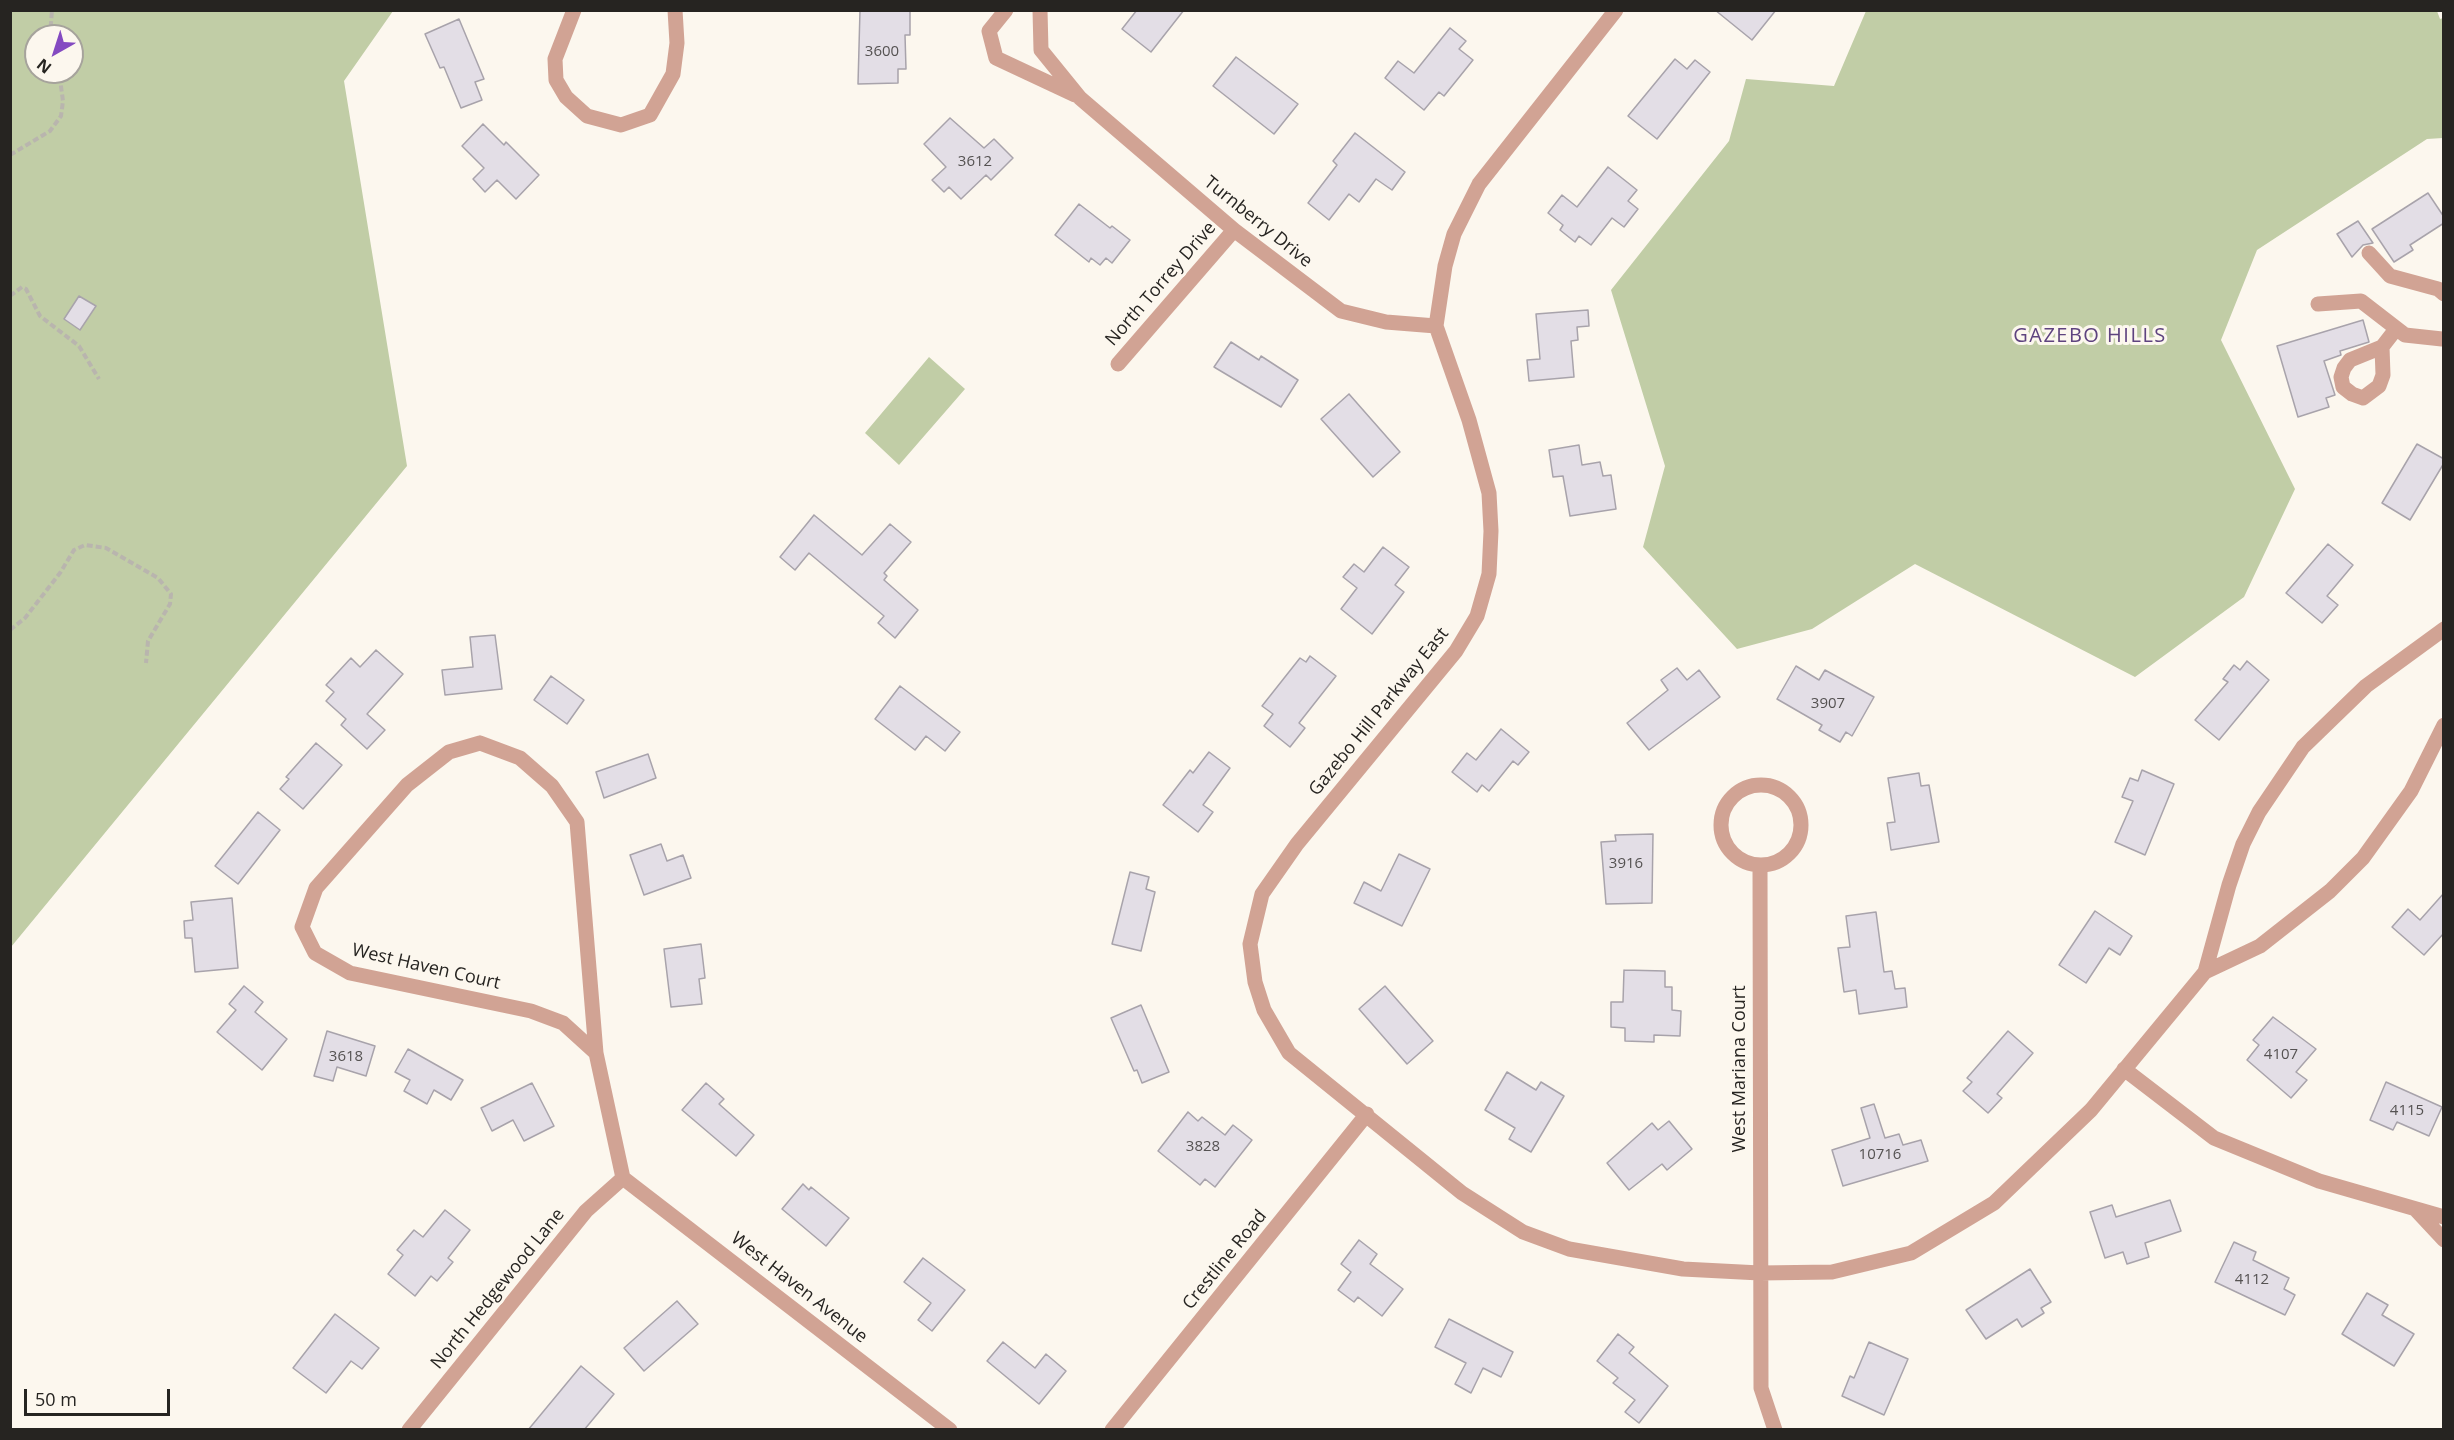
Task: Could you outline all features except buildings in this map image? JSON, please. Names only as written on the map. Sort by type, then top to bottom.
[{"type":"street","points":[[574,10],[555,59],[556,80],[566,97],[587,116],[621,125],[650,115],[672,74],[677,43],[675,10]]},
{"type":"street","name":"Turnberry Drive","points":[[1006,10],[989,31],[996,58],[1080,98]]},
{"type":"street","name":"Turnberry Drive","points":[[1040,10],[1041,50],[1080,98],[1234,230],[1341,311],[1386,322],[1436,326]]},
{"type":"street","name":"Gazebo Hill Parkway East","points":[[1616,10],[1479,184],[1451,245],[1445,266],[1436,326],[1469,420],[1489,493],[1490,574],[1476,616],[1456,651],[1297,844],[1262,894],[1250,944],[1256,982],[1264,1010],[1289,1053],[1367,1114],[1462,1194],[1523,1232],[1569,1249],[1683,1269],[1760,1273],[1832,1272],[1911,1253],[1994,1203],[2091,1110],[2205,972]]},
{"type":"street","name":"North Torrey Drive","points":[[1118,364],[1234,230]]},
{"type":"street","points":[[2368,253],[2390,276],[2438,290],[2444,294]]},
{"type":"street","points":[[2318,304],[2361,301],[2370,305],[2396,330],[2406,334],[2443,338]]},
{"type":"street","points":[[2382,347],[2396,330]]},
{"type":"street","points":[[2205,972],[2243,844],[2259,812],[2303,747],[2366,686],[2444,629]]},
{"type":"street","points":[[2205,972],[2260,946],[2330,891],[2363,858],[2411,791],[2444,725]]},
{"type":"street","name":"West Haven Court","points":[[596,1053],[563,1023],[531,1011],[350,974],[315,953],[302,927],[316,888],[407,785],[449,752],[480,743],[520,758],[552,786],[577,822],[596,1053],[622,1178]]},
{"type":"street","points":[[1762,785],[1776,788],[1787,795],[1798,813],[1800,833],[1795,846],[1786,856],[1774,863],[1760,865],[1748,863],[1732,852],[1722,836],[1721,824],[1729,801],[1749,787],[1762,785]]},
{"type":"street","name":"West Mariana Court","points":[[1760,865],[1761,1388],[1775,1430]]},
{"type":"street","points":[[2124,1069],[2214,1137],[2319,1181],[2444,1217]]},
{"type":"street","name":"Crestline Road","points":[[1112,1430],[1367,1114]]},
{"type":"street","name":"North Hedgewood Lane","points":[[409,1430],[586,1211],[622,1178]]},
{"type":"street","name":"West Haven Avenue","points":[[622,1178],[950,1430]]},
{"type":"street","points":[[2416,1210],[2444,1240]]},
{"type":"path","points":[[10,154],[50,131],[61,116],[63,101],[61,84]]},
{"type":"path","points":[[10,296],[22,287],[26,289],[40,316],[52,328],[79,346],[99,379]]},
{"type":"path","points":[[10,630],[25,618],[60,573],[74,550],[85,545],[106,548],[158,578],[171,594],[170,604],[148,641],[146,663]]},
{"type":"green space","points":[[11,11],[393,11],[344,81],[407,466],[11,947]]},
{"type":"green space","points":[[1866,11],[2437,11],[2440,19],[2443,18],[2443,138],[2427,139],[2257,250],[2221,340],[2295,489],[2244,597],[2135,677],[1915,564],[1812,629],[1737,649],[1643,547],[1665,466],[1611,290],[1729,141],[1746,79],[1834,86]]},
{"type":"green space","points":[[929,357],[965,389],[899,465],[865,433]]},
{"type":"district","name":"GAZEBO HILLS","points":[[2090,336]]}]
